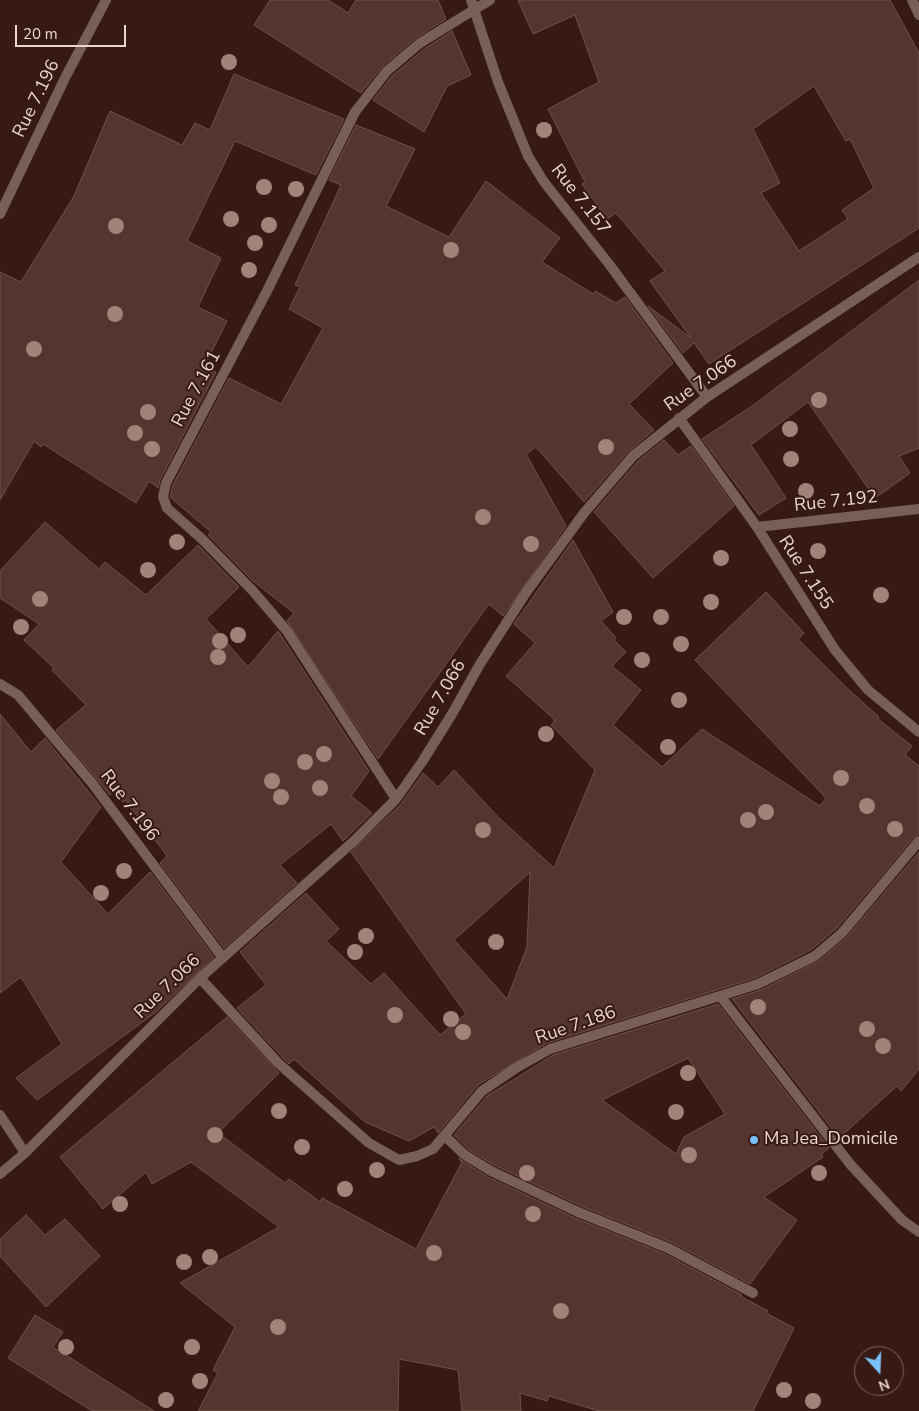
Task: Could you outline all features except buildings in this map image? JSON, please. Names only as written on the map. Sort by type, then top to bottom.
[{"type":"street","name":"Rue 7.196","points":[[0,214],[65,78],[106,0]]},
{"type":"street","name":"Rue 7.161","points":[[396,799],[287,631],[253,591],[202,539],[167,508],[163,497],[166,484],[267,291],[355,112],[387,71],[472,5],[490,0]]},
{"type":"street","points":[[912,0],[919,15]]},
{"type":"street","name":"Rue 7.157","points":[[472,5],[498,82],[528,156],[544,182],[609,264],[708,397]]},
{"type":"street","name":"Rue 7.066","points":[[0,1174],[25,1153],[200,978],[354,842],[396,799],[412,778],[452,714],[480,664],[525,594],[584,513],[633,456],[708,397],[919,257]]},
{"type":"street","name":"Rue 7.155","points":[[679,418],[757,527],[835,650],[868,690],[919,732]]},
{"type":"street","name":"Rue 7.192","points":[[757,527],[919,509]]},
{"type":"street","name":"Rue 7.196","points":[[0,684],[18,696],[92,783],[223,958]]},
{"type":"street","name":"Rue 7.186","points":[[200,978],[278,1063],[369,1143],[399,1160],[417,1156],[433,1149],[482,1091],[516,1068],[550,1049],[721,996],[793,968],[828,946],[919,841]]},
{"type":"street","points":[[721,996],[850,1164],[902,1220],[919,1232]]},
{"type":"street","points":[[0,1115],[25,1153]]},
{"type":"street","points":[[445,1136],[465,1155],[491,1171],[578,1212],[668,1248],[753,1292]]},
{"type":"place","name":"Ma Jea_Domicile","points":[[754,1140]]}]
